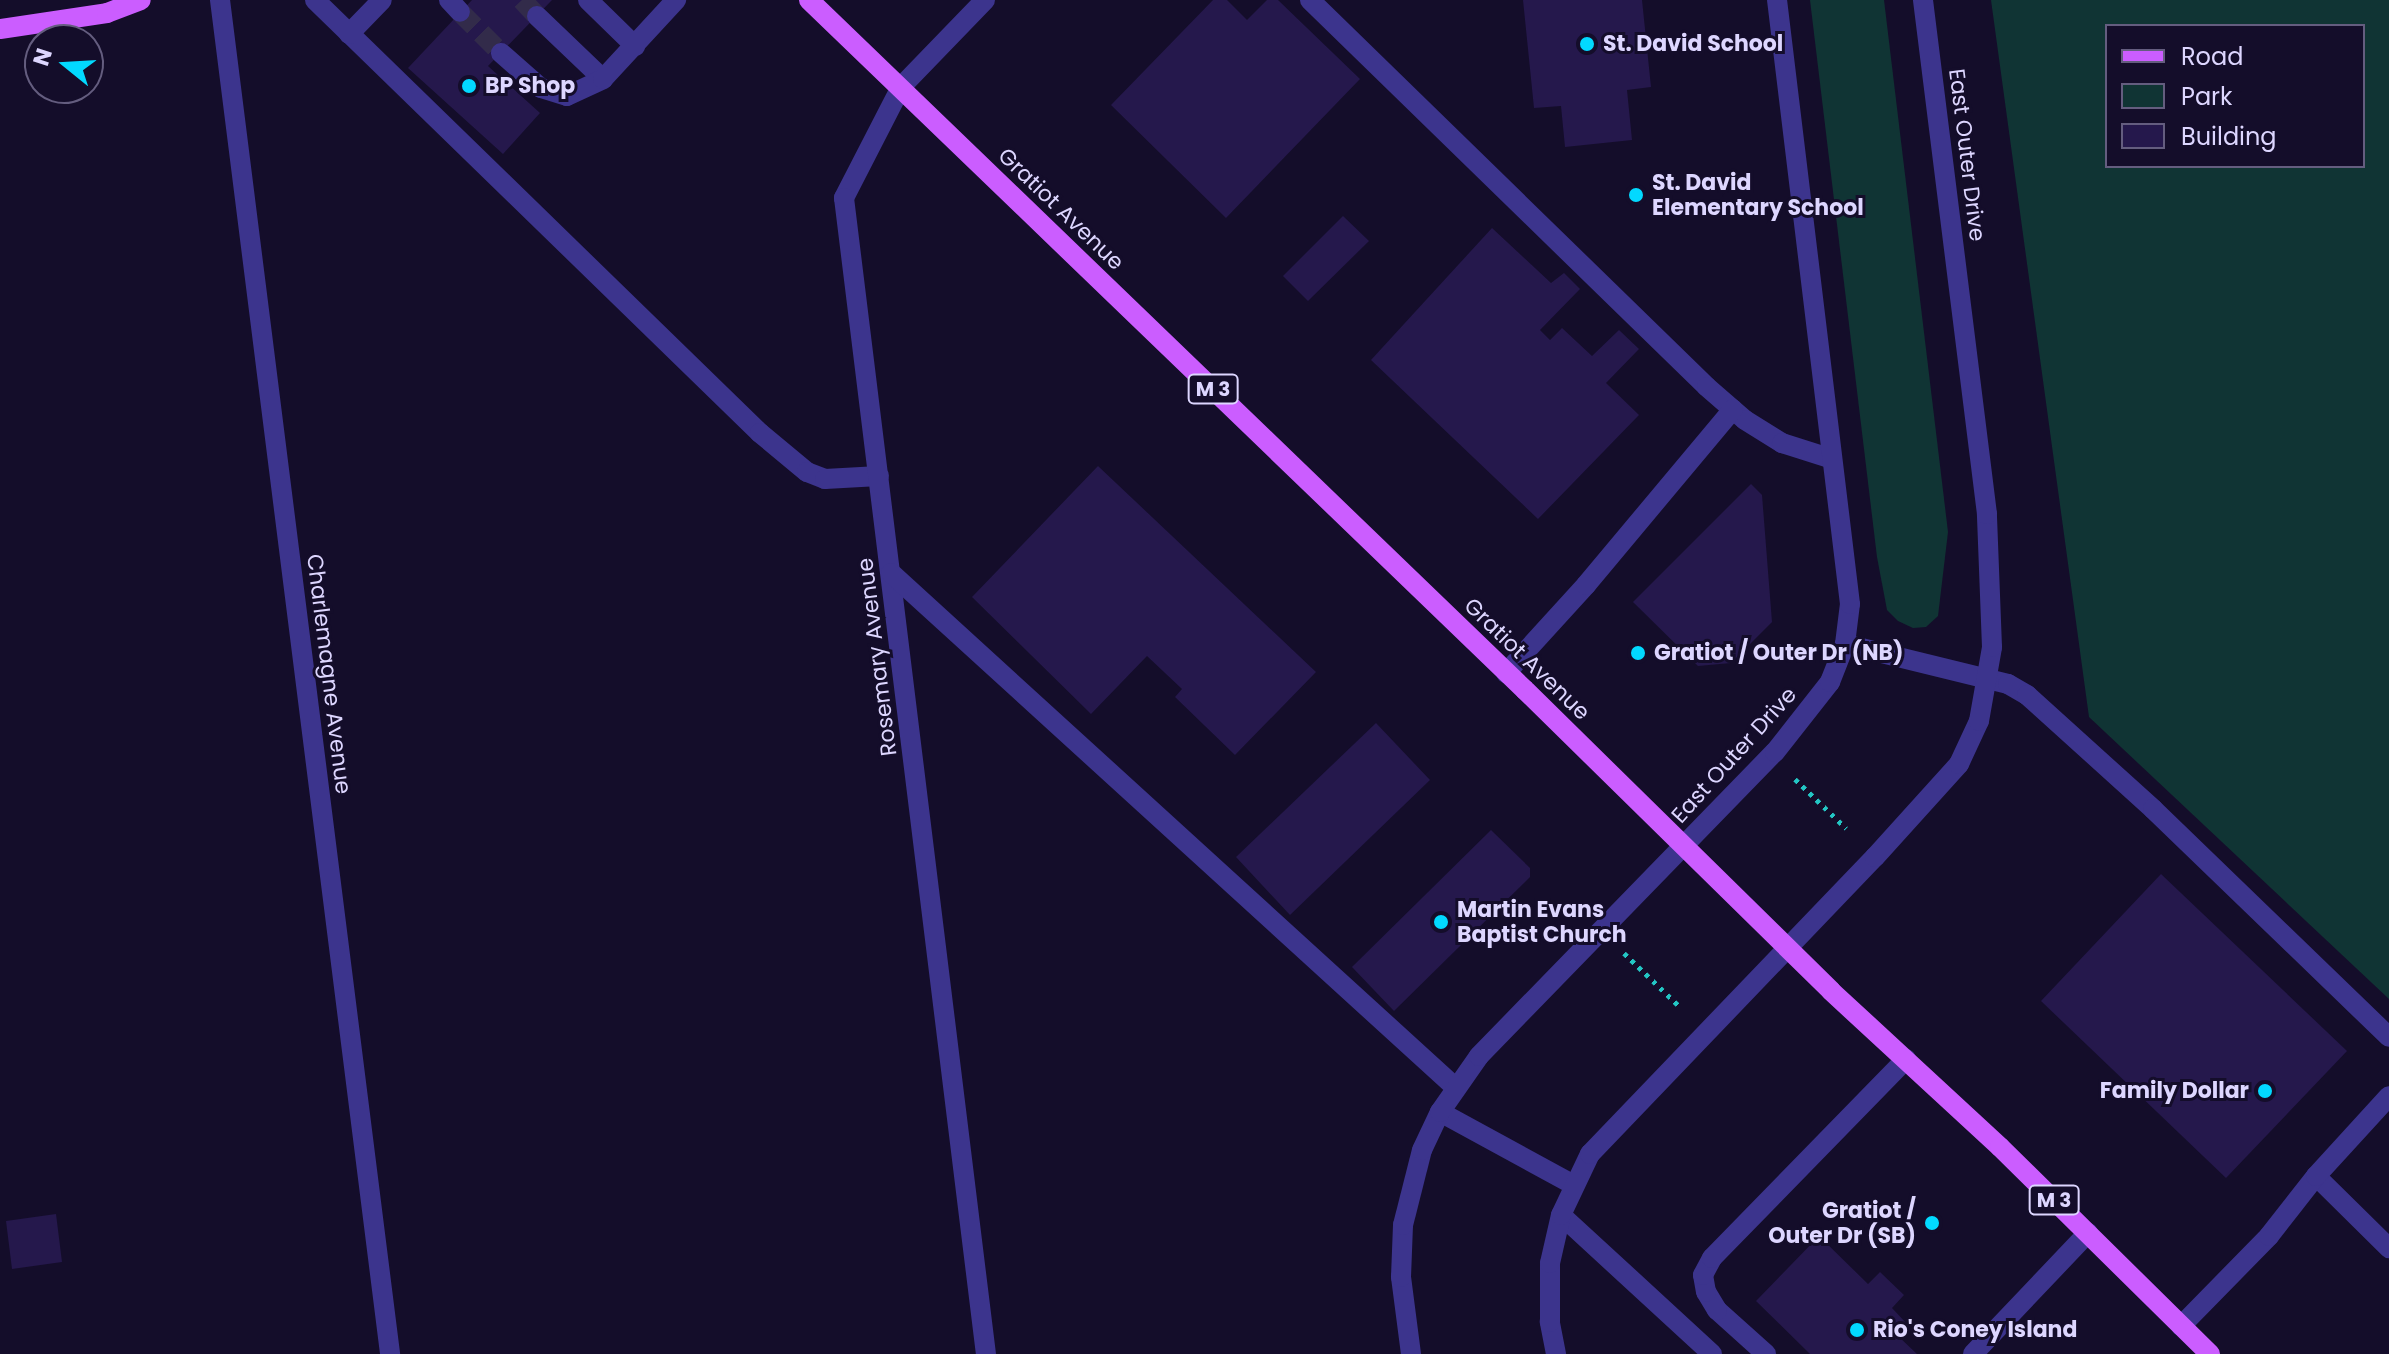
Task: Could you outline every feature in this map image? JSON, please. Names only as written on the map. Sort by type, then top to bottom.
[{"type":"main road","points":[[0,29],[107,13],[141,0]]},
{"type":"main road","name":"Gratiot Avenue","points":[[809,0],[2210,1354]]},
{"type":"street","name":"Charlemagne Avenue","points":[[220,0],[390,1354]]},
{"type":"street","points":[[315,0],[795,462],[825,479],[879,476]]},
{"type":"street","points":[[349,34],[382,0]]},
{"type":"street","points":[[588,0],[635,46]]},
{"type":"street","points":[[501,53],[541,88],[567,96],[603,79],[676,0]]},
{"type":"street","name":"Rosemary Avenue","points":[[985,0],[901,87],[844,198],[986,1354]]},
{"type":"street","points":[[1310,0],[1733,409],[1782,443],[1832,459]]},
{"type":"street","name":"East Outer Drive","points":[[1411,1354],[1401,1277],[1403,1225],[1418,1163],[1440,1112],[1479,1056],[1775,752],[1830,682],[1845,644],[1850,604],[1777,0]]},
{"type":"street","name":"East Outer Drive","points":[[1556,1354],[1550,1322],[1550,1263],[1561,1215],[1590,1154],[1959,764],[1979,721],[1989,679],[1992,647],[1987,514],[1923,0]]},
{"type":"street","points":[[537,16],[603,79]]},
{"type":"street","points":[[1506,673],[1586,585],[1733,409]]},
{"type":"street","points":[[891,573],[1456,1088]]},
{"type":"street","points":[[1845,644],[1989,679],[2027,695],[2153,809],[2389,1037]]},
{"type":"street","points":[[1766,1354],[1717,1310],[1706,1292],[1703,1275],[1712,1258],[1906,1059]]},
{"type":"street","points":[[2181,1326],[2269,1236],[2316,1176],[2389,1096]]},
{"type":"street","points":[[1440,1112],[1574,1185]]},
{"type":"street","points":[[2316,1176],[2389,1248]]},
{"type":"street","points":[[1561,1215],[1712,1354]]},
{"type":"street","points":[[1973,1354],[2088,1233]]},
{"type":"path","points":[[1793,777],[1846,828]]},
{"type":"path","points":[[1624,953],[1678,1005]]},
{"type":"green space","points":[[1810,0],[1884,0],[1948,532],[1938,616],[1926,627],[1913,628],[1898,621],[1887,610],[1877,557]]},
{"type":"green space","points":[[1991,0],[2389,0],[2389,999],[2089,717]]},
{"type":"building","points":[[472,0],[552,0],[488,66],[540,113],[503,154],[408,68]]},
{"type":"building","points":[[1213,0],[1227,0],[1247,20],[1267,0],[1278,0],[1360,79],[1226,218],[1111,105]]},
{"type":"building","name":"St. David School","points":[[1523,0],[1642,0],[1651,87],[1627,90],[1632,140],[1565,147],[1561,106],[1534,108]]},
{"type":"building","points":[[1343,216],[1369,241],[1308,301],[1283,276]]},
{"type":"building","points":[[1492,228],[1551,283],[1564,273],[1580,289],[1540,330],[1550,340],[1562,328],[1592,356],[1619,330],[1639,349],[1606,383],[1639,415],[1538,519],[1371,360]]},
{"type":"building","points":[[1098,466],[1316,672],[1235,755],[1175,697],[1182,689],[1147,656],[1091,714],[972,597]]},
{"type":"building","points":[[1751,484],[1762,495],[1772,622],[1731,663],[1698,666],[1633,602]]},
{"type":"building","points":[[1376,723],[1430,780],[1290,915],[1236,857]]},
{"type":"building","name":"Martin Evans Baptist Church","points":[[1491,830],[1530,868],[1530,877],[1394,1011],[1352,967]]},
{"type":"building","points":[[2161,874],[2347,1051],[2226,1178],[2041,1001]]},
{"type":"building","points":[[56,1214],[62,1262],[12,1269],[6,1221]]},
{"type":"building","points":[[1819,1236],[1868,1284],[1880,1272],[1904,1295],[1892,1308],[1907,1324],[1897,1335],[1917,1354],[1810,1354],[1756,1301]]},
{"type":"tunnel","points":[[522,0],[537,16]]},
{"type":"tunnel","points":[[460,12],[501,53]]},
{"type":"place","name":"St. David School","points":[[1587,44]]},
{"type":"place","name":"BP Shop","points":[[469,86]]},
{"type":"place","name":"St. David Elementary School","points":[[1636,195]]},
{"type":"place","name":"Gratiot / Outer Dr (NB)","points":[[1638,653]]},
{"type":"place","name":"Martin Evans Baptist Church","points":[[1441,922]]},
{"type":"place","name":"Family Dollar","points":[[2265,1091]]},
{"type":"place","name":"Gratiot / Outer Dr (SB)","points":[[1932,1223]]},
{"type":"place","name":"Rio's Coney Island","points":[[1857,1330]]}]
